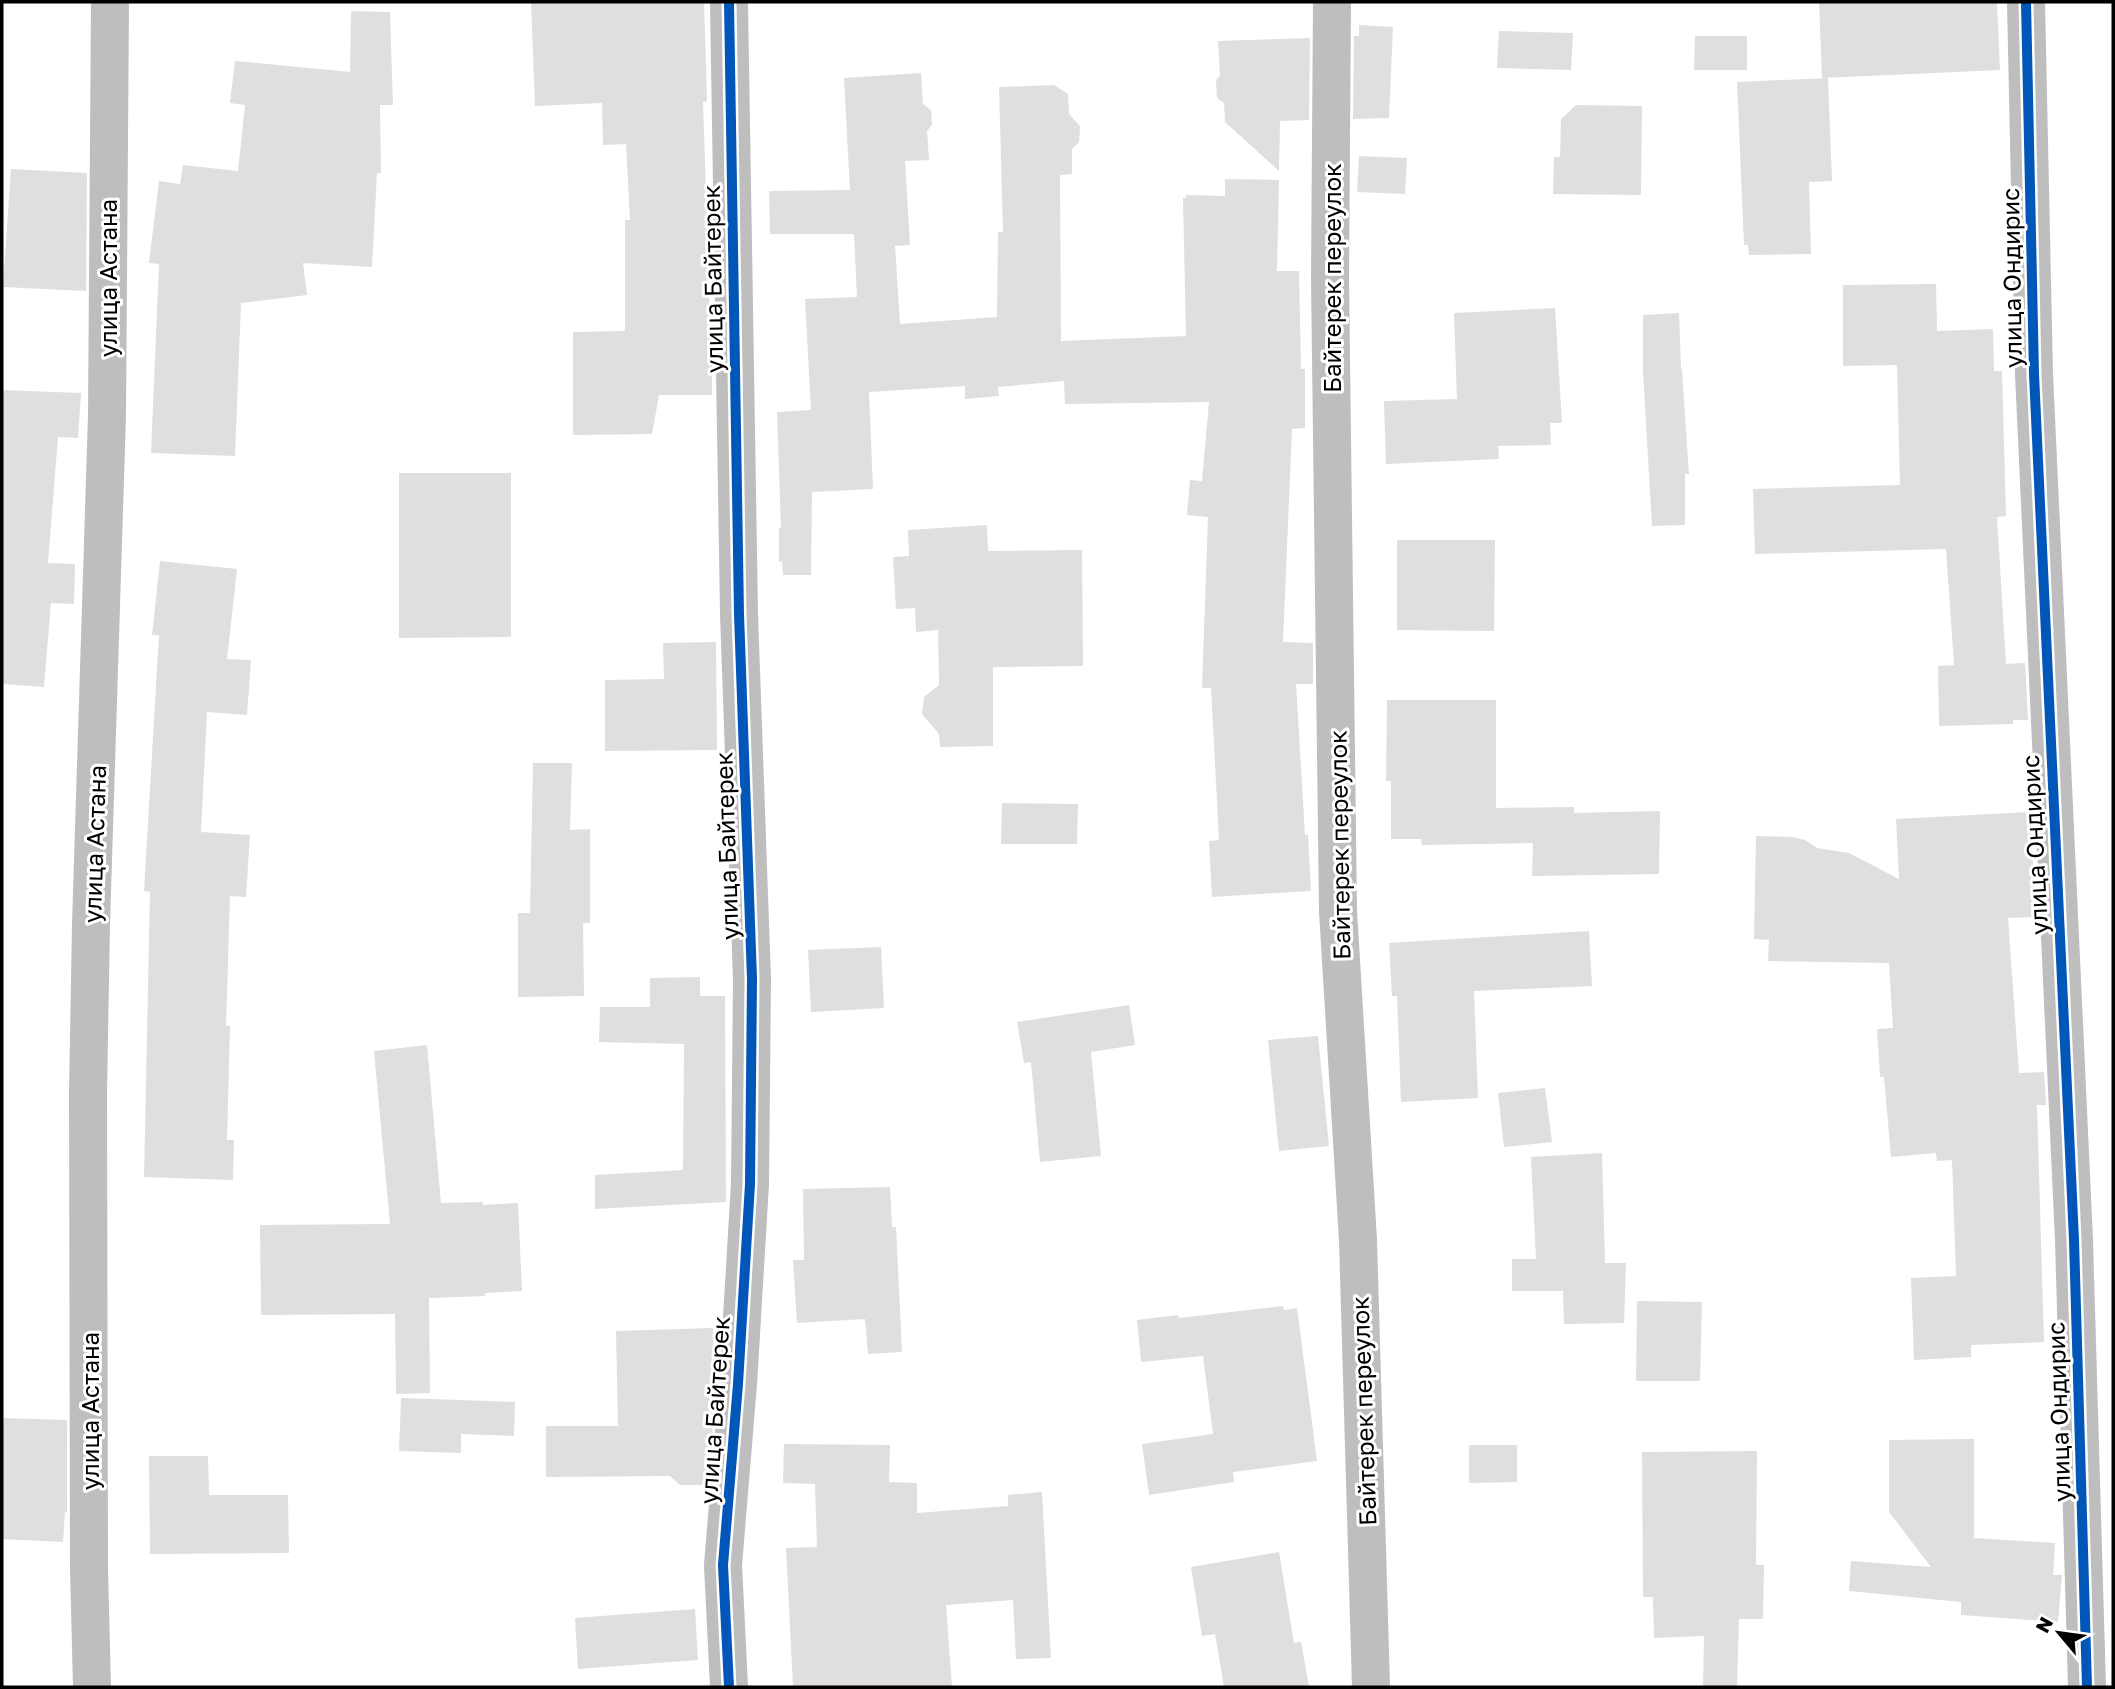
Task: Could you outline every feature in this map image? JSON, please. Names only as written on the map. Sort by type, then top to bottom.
[{"type":"street","name":"улица Астана","points":[[92,1687],[89,1569],[88,1093],[107,415],[110,2]]},
{"type":"street","name":"улица Байтерек","points":[[729,2],[739,600],[752,979],[750,1184],[723,1565],[729,1687]]},
{"type":"street","name":"Байтерек переулок","points":[[1332,2],[1330,279],[1338,911],[1358,1240],[1371,1687]]},
{"type":"street","name":"улица Ондирис","points":[[2026,2],[2034,374],[2074,1240],[2087,1687]]},
{"type":"building","points":[[531,2],[704,2],[707,101],[703,102],[706,191],[710,191],[709,330],[712,330],[712,395],[659,395],[652,434],[573,435],[573,332],[625,331],[625,220],[630,220],[626,144],[603,145],[602,103],[535,106]]},
{"type":"building","points":[[1819,2],[1997,2],[2000,70],[1822,78]]},
{"type":"building","points":[[351,11],[390,12],[393,105],[380,105],[381,173],[377,173],[372,267],[303,263],[307,295],[241,303],[235,456],[151,453],[159,264],[149,263],[159,181],[180,184],[183,165],[238,171],[245,105],[230,103],[235,61],[350,72]]},
{"type":"building","points":[[1359,25],[1393,27],[1389,118],[1353,119],[1354,36],[1359,36]]},
{"type":"building","points":[[1499,31],[1573,33],[1571,70],[1497,68]]},
{"type":"building","points":[[1695,36],[1747,36],[1747,70],[1694,70]]},
{"type":"building","points":[[1310,38],[1309,120],[1280,121],[1279,171],[1225,122],[1224,103],[1217,98],[1216,81],[1220,75],[1218,41]]},
{"type":"building","points":[[921,73],[923,104],[931,110],[932,125],[927,131],[929,160],[905,161],[910,245],[895,246],[900,324],[997,317],[998,232],[1003,232],[999,87],[1054,85],[1068,94],[1069,114],[1080,126],[1079,142],[1072,149],[1072,174],[1060,175],[1061,341],[1186,336],[1183,198],[1186,198],[1186,195],[1225,196],[1225,179],[1279,180],[1277,271],[1299,271],[1301,369],[1305,369],[1305,428],[1292,429],[1283,642],[1313,643],[1313,684],[1296,684],[1311,891],[1212,897],[1209,841],[1219,840],[1211,688],[1202,688],[1208,517],[1187,515],[1190,480],[1202,481],[1209,402],[1065,404],[1064,381],[998,387],[999,396],[965,399],[965,386],[869,392],[873,489],[812,492],[811,575],[783,575],[782,561],[779,562],[781,528],[777,412],[811,410],[805,299],[857,297],[854,234],[770,234],[769,191],[850,190],[844,78]]},
{"type":"building","points":[[1828,78],[1832,181],[1809,182],[1811,254],[1749,255],[1748,245],[1744,245],[1737,82]]},
{"type":"building","points":[[1576,105],[1642,106],[1641,195],[1553,194],[1554,157],[1560,157],[1561,119]]},
{"type":"building","points":[[1359,156],[1407,158],[1405,194],[1357,192]]},
{"type":"building","points":[[11,169],[87,173],[86,291],[3,287]]},
{"type":"building","points":[[1936,284],[1937,331],[1993,329],[1994,371],[2002,371],[2006,516],[1997,517],[2006,664],[2025,663],[2028,720],[2013,720],[2013,724],[1939,726],[1938,666],[1954,665],[1946,549],[1755,554],[1753,489],[1900,485],[1897,365],[1843,366],[1843,285]]},
{"type":"building","points":[[1555,308],[1562,423],[1550,423],[1551,445],[1498,446],[1499,459],[1386,464],[1384,401],[1457,399],[1454,313]]},
{"type":"building","points":[[1679,313],[1689,474],[1685,474],[1685,525],[1652,526],[1643,372],[1643,315]]},
{"type":"building","points":[[2,390],[81,393],[78,438],[58,437],[48,563],[75,564],[74,604],[51,603],[44,687],[2,684]]},
{"type":"building","points":[[399,473],[511,473],[511,637],[399,638]]},
{"type":"building","points":[[987,525],[988,551],[1082,550],[1083,666],[993,667],[993,746],[940,747],[939,734],[922,714],[924,697],[939,685],[938,630],[916,632],[915,608],[896,609],[893,557],[909,556],[908,530]]},
{"type":"building","points":[[1397,540],[1495,540],[1494,631],[1397,630]]},
{"type":"building","points":[[160,561],[237,569],[227,659],[251,660],[247,715],[207,712],[201,832],[250,835],[246,897],[230,896],[226,1026],[230,1026],[227,1140],[234,1140],[233,1180],[144,1177],[150,892],[144,891],[159,635],[152,635]]},
{"type":"building","points":[[716,642],[717,750],[605,751],[605,680],[664,679],[663,643]]},
{"type":"building","points":[[1387,700],[1496,700],[1496,808],[1574,807],[1574,813],[1660,811],[1659,874],[1532,876],[1533,843],[1422,845],[1421,839],[1391,839],[1391,781],[1386,781]]},
{"type":"building","points":[[533,763],[572,763],[570,830],[590,829],[590,923],[583,923],[584,996],[518,997],[518,913],[530,913]]},
{"type":"building","points":[[1002,803],[1078,804],[1077,844],[1001,844]]},
{"type":"building","points":[[2030,812],[2036,917],[2008,918],[2019,1073],[2044,1072],[2046,1105],[2037,1105],[2044,1342],[1971,1345],[1971,1357],[1914,1360],[1911,1278],[1956,1276],[1952,1160],[1937,1161],[1936,1153],[1891,1157],[1884,1077],[1880,1077],[1877,1029],[1893,1028],[1889,963],[1768,961],[1769,940],[1754,939],[1756,836],[1793,837],[1805,840],[1817,848],[1849,853],[1899,879],[1896,819]]},
{"type":"building","points":[[1589,931],[1592,986],[1474,991],[1478,1098],[1401,1102],[1397,996],[1392,996],[1389,943]]},
{"type":"building","points":[[881,947],[884,1008],[811,1012],[808,950]]},
{"type":"building","points":[[700,977],[700,996],[725,996],[726,1202],[595,1209],[595,1175],[683,1170],[684,1044],[599,1042],[600,1007],[650,1007],[650,978]]},
{"type":"building","points":[[1129,1005],[1135,1045],[1091,1052],[1101,1156],[1040,1162],[1031,1062],[1024,1063],[1017,1022]]},
{"type":"building","points":[[1318,1036],[1329,1146],[1279,1151],[1268,1040]]},
{"type":"building","points":[[427,1045],[441,1203],[518,1203],[522,1291],[485,1293],[485,1296],[429,1298],[430,1393],[396,1394],[395,1314],[261,1315],[260,1225],[390,1224],[374,1051]]},
{"type":"building","points":[[1545,1088],[1552,1142],[1504,1147],[1498,1093]]},
{"type":"building","points":[[1602,1153],[1605,1263],[1626,1263],[1624,1323],[1564,1324],[1563,1291],[1512,1291],[1512,1259],[1536,1259],[1531,1157]]},
{"type":"building","points":[[890,1187],[892,1227],[896,1227],[902,1352],[868,1354],[865,1319],[797,1323],[793,1260],[804,1260],[803,1189]]},
{"type":"building","points":[[1637,1301],[1702,1302],[1700,1381],[1636,1381]]},
{"type":"building","points":[[1283,1306],[1284,1310],[1297,1308],[1317,1461],[1233,1472],[1234,1482],[1149,1495],[1142,1444],[1213,1434],[1203,1356],[1141,1362],[1137,1320]]},
{"type":"building","points":[[713,1328],[715,1402],[708,1485],[680,1485],[670,1476],[546,1477],[546,1426],[618,1426],[616,1331]]},
{"type":"building","points":[[401,1398],[515,1402],[514,1436],[461,1434],[461,1453],[399,1451]]},
{"type":"building","points":[[2,1418],[67,1420],[67,1512],[63,1542],[2,1539]]},
{"type":"building","points":[[1974,1439],[1974,1538],[2055,1543],[2053,1575],[2062,1575],[2058,1622],[1961,1615],[1961,1602],[1849,1591],[1851,1561],[1931,1567],[1889,1512],[1889,1440]]},
{"type":"building","points":[[784,1444],[890,1445],[889,1482],[917,1483],[917,1513],[1008,1506],[1008,1495],[1042,1492],[1051,1658],[1016,1659],[1013,1600],[946,1605],[952,1687],[793,1687],[786,1548],[817,1547],[815,1484],[783,1483]]},
{"type":"building","points":[[1469,1445],[1517,1445],[1517,1482],[1469,1483]]},
{"type":"building","points":[[1757,1451],[1756,1565],[1764,1565],[1763,1619],[1739,1619],[1737,1687],[1703,1687],[1704,1636],[1654,1638],[1653,1597],[1643,1597],[1642,1452]]},
{"type":"building","points":[[149,1456],[208,1456],[209,1495],[288,1495],[289,1553],[150,1554]]},
{"type":"building","points":[[1279,1552],[1294,1643],[1301,1642],[1309,1687],[1224,1687],[1215,1634],[1202,1636],[1191,1567]]},
{"type":"building","points":[[695,1609],[698,1660],[578,1669],[575,1618]]},
{"type":"cycle path","points":[[729,2],[739,614],[752,979],[750,1184],[738,1384],[723,1565],[729,1687]]},
{"type":"cycle path","points":[[2026,2],[2034,374],[2074,1240],[2087,1687]]}]
